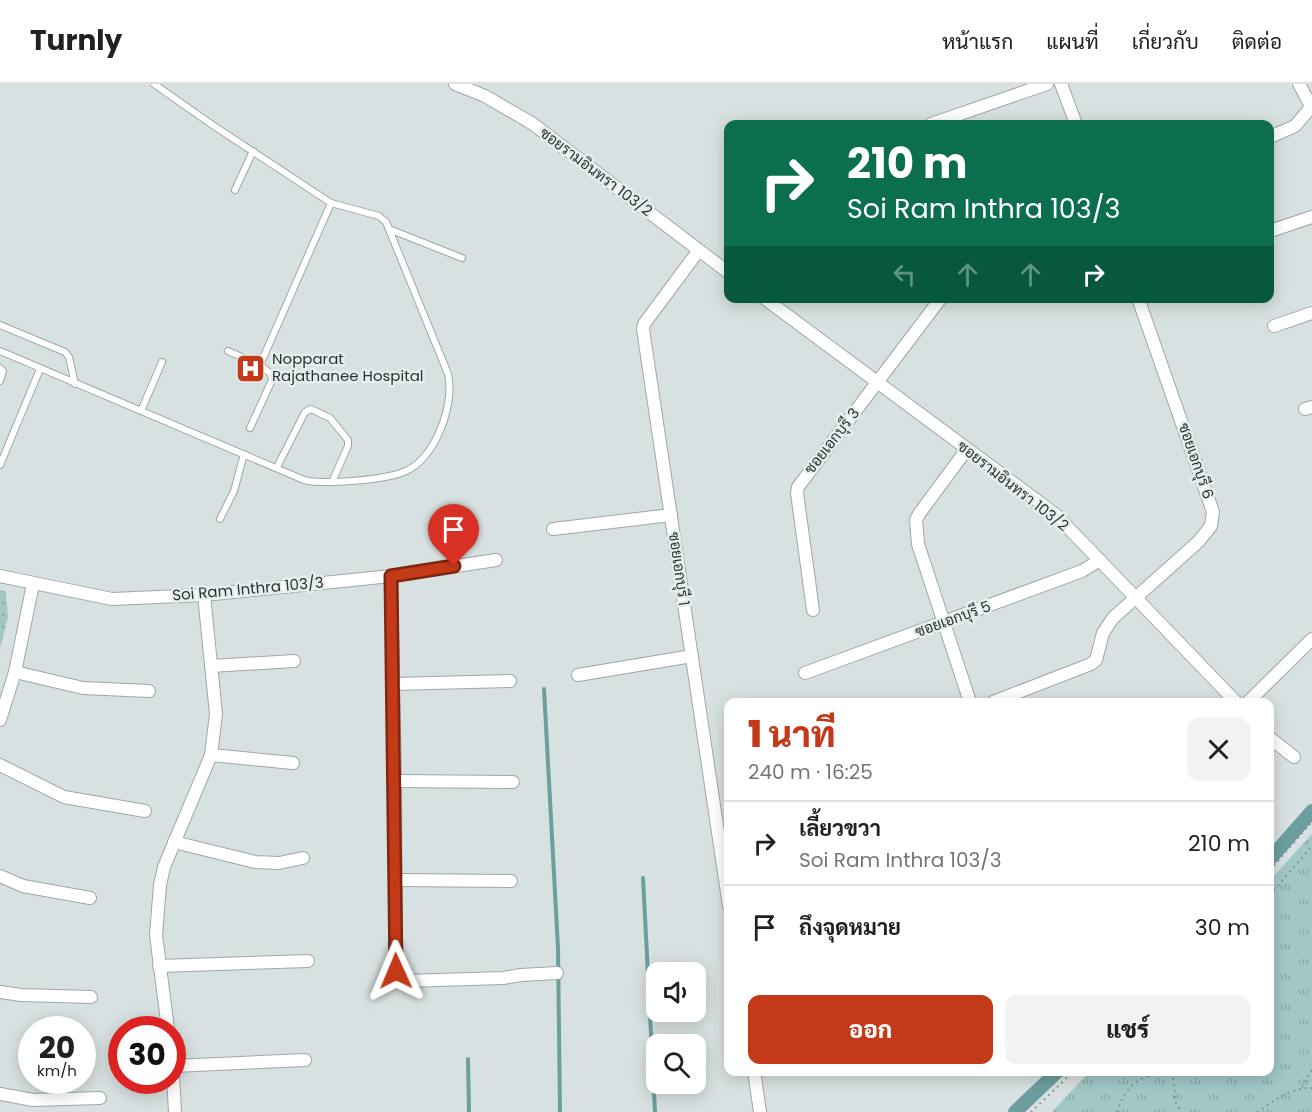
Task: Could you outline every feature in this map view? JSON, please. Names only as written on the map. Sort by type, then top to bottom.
[{"type":"street","name":"ซอยรามอินทรา 103/2","points":[[455,84],[485,96],[533,124],[724,269]]},
{"type":"street","points":[[943,120],[1047,84]]},
{"type":"street","points":[[1061,84],[1074,120]]},
{"type":"street","points":[[1274,135],[1295,126],[1312,107],[1299,84]]},
{"type":"street","points":[[1274,230],[1312,217]]},
{"type":"street","name":"ซอยเอกบุรี 1","points":[[699,250],[644,324],[643,329],[724,872]]},
{"type":"street","name":"ซอยรามอินทรา 103/2","points":[[771,303],[1054,514],[1232,698]]},
{"type":"street","name":"ซอยเอกบุรี 3","points":[[813,610],[798,487],[937,303]]},
{"type":"street","name":"ซอยเอกบุรี 6","points":[[1004,698],[1085,668],[1096,660],[1106,626],[1198,542],[1211,526],[1214,512],[1140,303]]},
{"type":"street","points":[[1274,326],[1312,313]]},
{"type":"street","points":[[967,449],[916,520],[918,544],[969,698]]},
{"type":"street","points":[[554,529],[671,515]]},
{"type":"street","name":"Soi Ram Inthra 103/3","points":[[0,576],[112,599],[204,595],[391,576],[496,560]]},
{"type":"street","name":"ซอยเอกบุรี 5","points":[[805,673],[1083,571],[1100,560]]},
{"type":"street","points":[[391,576],[396,971],[399,978],[406,981],[503,978],[556,973]]},
{"type":"street","points":[[0,720],[15,672],[33,584]]},
{"type":"street","points":[[166,1016],[156,935],[160,885],[174,842],[211,755],[216,714],[204,595]]},
{"type":"street","points":[[1252,698],[1312,639]]},
{"type":"street","points":[[578,675],[692,656]]},
{"type":"street","points":[[210,666],[294,661]]},
{"type":"street","points":[[15,672],[83,688],[149,691]]},
{"type":"street","points":[[393,684],[510,681]]},
{"type":"street","points":[[1274,741],[1294,757]]},
{"type":"street","points":[[211,755],[293,763]]},
{"type":"street","points":[[0,765],[63,797],[145,811]]},
{"type":"street","points":[[395,781],[513,782]]},
{"type":"street","points":[[174,842],[255,862],[279,862],[303,858]]},
{"type":"street","points":[[0,876],[23,886],[90,898]]},
{"type":"street","points":[[395,880],[512,881]]},
{"type":"street","points":[[159,966],[308,961]]},
{"type":"street","points":[[0,992],[21,995],[91,997]]},
{"type":"street","points":[[186,1062],[304,1060]]},
{"type":"street","points":[[755,1076],[760,1112]]},
{"type":"street","points":[[0,1094],[33,1100],[100,1098]]},
{"type":"street","points":[[174,1094],[175,1112]]},
{"type":"lane","points":[[0,351],[304,480],[332,482],[380,477],[407,471],[417,463],[432,444],[450,395],[447,374],[386,222],[379,216],[331,203],[154,84]]},
{"type":"lane","points":[[235,190],[252,151]]},
{"type":"lane","points":[[260,365],[331,203]]},
{"type":"lane","points":[[389,229],[462,258]]},
{"type":"lane","points":[[0,325],[65,352],[70,358],[75,384]]},
{"type":"lane","points":[[228,351],[260,365],[271,374],[272,380],[250,428]]},
{"type":"lane","points":[[141,411],[162,362]]},
{"type":"lane","points":[[0,368],[3,371],[0,381]]},
{"type":"lane","points":[[0,465],[40,369]]},
{"type":"lane","points":[[277,467],[305,412],[311,409],[330,418],[348,440],[348,446],[332,482]]},
{"type":"lane","points":[[220,519],[234,491],[244,454]]},
{"type":"path","points":[[1274,865],[1312,822]]},
{"type":"path","points":[[1274,890],[1312,846]]},
{"type":"path","points":[[1302,1087],[1312,1071]]},
{"type":"path","points":[[1031,1112],[1069,1076]]},
{"type":"path","points":[[1117,1112],[1122,1097],[1135,1083],[1149,1076]]},
{"type":"path","points":[[1173,1076],[1176,1104],[1181,1111]]},
{"type":"path","points":[[1257,1112],[1302,1087],[1312,1088]]},
{"type":"green space","points":[[0,590],[6,592],[8,617],[0,649]]},
{"type":"green space","points":[[1312,834],[1312,1112],[1052,1112],[1085,1076],[1274,1076],[1274,876]]},
{"type":"waterway","points":[[544,689],[558,948],[560,1112]]},
{"type":"waterway","points":[[1274,854],[1312,811]]},
{"type":"waterway","points":[[643,878],[655,1112]]},
{"type":"waterway","points":[[468,1059],[469,1112]]},
{"type":"waterway","points":[[1015,1112],[1053,1076]]},
{"type":"place","name":"Nopparat Rajathanee Hospital","points":[[251,368]]},
{"type":"route","points":[[396,971],[391,576],[454,566]]}]
